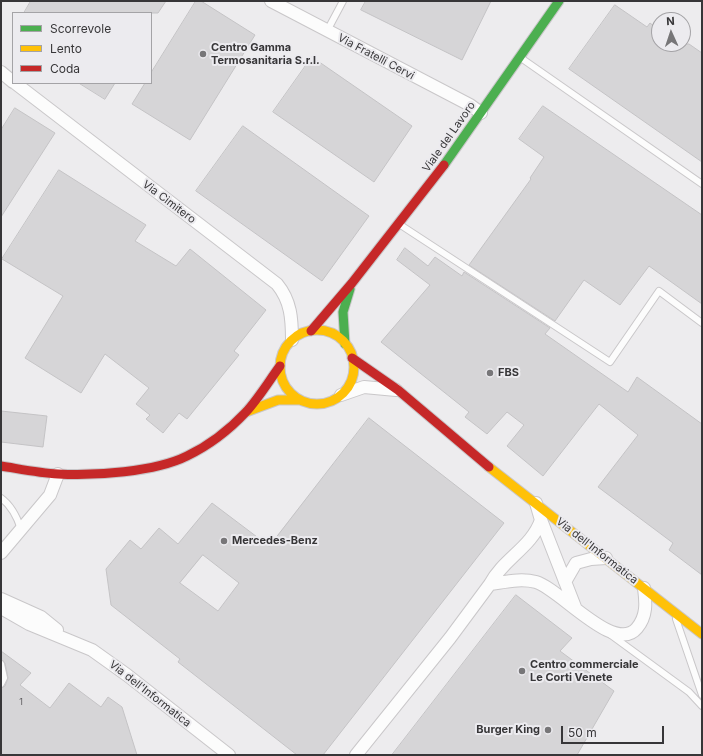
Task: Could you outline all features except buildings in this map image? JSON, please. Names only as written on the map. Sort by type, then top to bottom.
[{"type":"street","name":"Via Fratelli Cervi","points":[[270,1],[470,105],[481,113]]},
{"type":"street","name":"Viale del Lavoro","points":[[292,340],[301,334],[311,331],[399,224],[443,167],[521,58],[559,1]]},
{"type":"street","name":"Via Cimitero","points":[[1,72],[12,80]]},
{"type":"street","name":"Via Cimitero","points":[[17,84],[277,284],[283,291],[292,315],[292,340]]},
{"type":"street","name":"Viale del Lavoro","points":[[341,395],[348,387],[352,378],[352,358],[345,344],[343,312],[352,283]]},
{"type":"street","points":[[311,331],[323,331],[335,336],[345,344]]},
{"type":"street","points":[[292,340],[281,356],[281,376],[285,385],[299,400]]},
{"type":"street","name":"Via dell'Informatica","points":[[352,358],[398,390],[474,454],[644,588],[646,608],[642,621],[634,632],[620,636],[607,632]]},
{"type":"street","points":[[1,466],[58,474],[93,474],[121,472],[165,464],[187,456],[203,447],[246,412],[280,366]]},
{"type":"street","points":[[246,412],[268,402],[287,397],[310,403],[321,404],[332,401],[341,395],[364,387],[398,390]]},
{"type":"street","points":[[1,553],[50,495],[58,474]]},
{"type":"street","name":"Via dell'Informatica","points":[[356,755],[450,638],[490,584],[495,574],[532,538],[541,520],[536,503]]},
{"type":"street","points":[[541,520],[575,607]]},
{"type":"street","points":[[565,582],[576,563],[591,559],[606,558]]},
{"type":"street","points":[[490,584],[522,580],[536,582],[549,588],[607,632]]},
{"type":"street","points":[[644,588],[674,610],[702,634]]},
{"type":"street","name":"Via dell'Informatica","points":[[1,599],[41,617],[67,639]]},
{"type":"street","name":"Via dell'Informatica","points":[[1,608],[30,624],[92,650],[127,675],[228,755]]},
{"type":"lane","points":[[327,31],[343,1]]},
{"type":"lane","points":[[521,58],[702,184]]},
{"type":"lane","points":[[399,224],[610,362],[659,291],[702,323]]},
{"type":"lane","points":[[1,498],[8,503],[18,519],[21,529]]},
{"type":"lane","points":[[674,610],[701,687],[702,695]]},
{"type":"lane","points":[[607,632],[689,692],[702,706]]},
{"type":"lane","points":[[1,664],[4,678],[1,684]]},
{"type":"traffic: fast","points":[[444,165],[559,1]]},
{"type":"traffic: fast","points":[[345,344],[343,312],[350,289]]},
{"type":"traffic: slow","points":[[317,330],[331,333],[343,341],[351,353],[354,367],[351,381],[343,393],[331,401],[317,404],[303,401],[291,393],[283,381],[280,367],[283,353],[291,341],[303,333],[317,330]]},
{"type":"traffic: slow","points":[[246,412],[278,400],[299,400]]},
{"type":"traffic: slow","points":[[489,467],[702,634]]},
{"type":"traffic: jam","points":[[311,331],[352,283],[444,165]]},
{"type":"traffic: jam","points":[[352,358],[398,390],[489,467]]},
{"type":"traffic: jam","points":[[1,466],[51,473],[89,474],[124,472],[158,466],[174,461],[203,447],[233,425],[259,396],[280,366]]},
{"type":"place","name":"Centro Gamma Termosanitaria S.r.l.","points":[[203,54]]},
{"type":"place","name":"FBS","points":[[490,373]]},
{"type":"place","name":"Mercedes-Benz","points":[[224,541]]},
{"type":"place","name":"Centro commerciale Le Corti Venete","points":[[522,671]]},
{"type":"place","name":"Burger King","points":[[548,730]]}]
